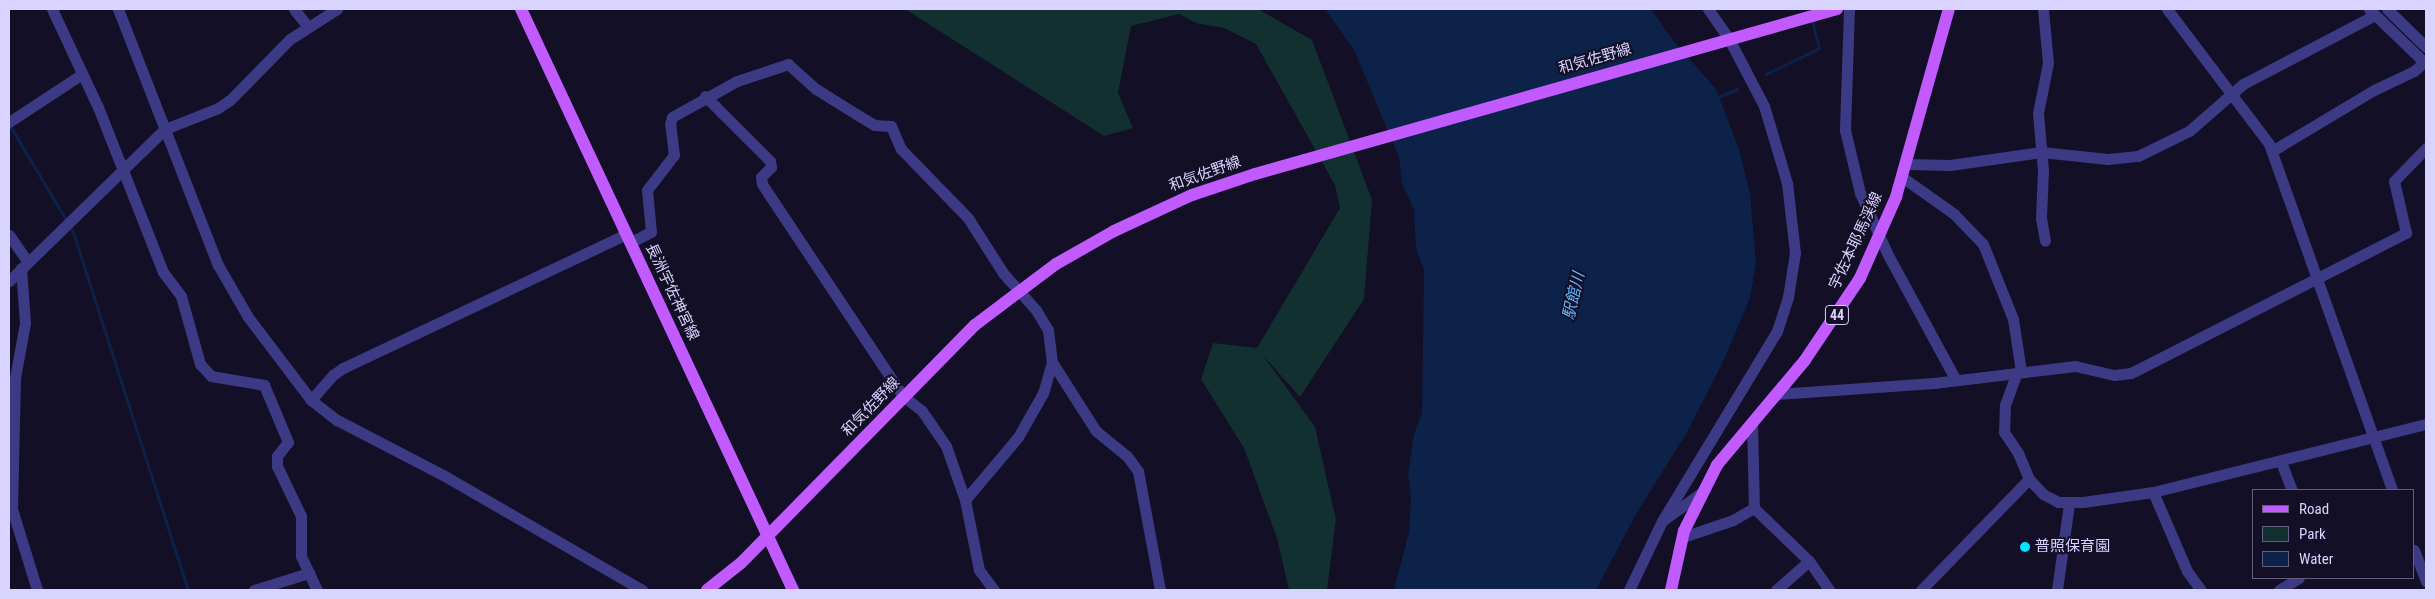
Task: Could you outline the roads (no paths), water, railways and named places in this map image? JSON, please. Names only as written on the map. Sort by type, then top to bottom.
[{"type":"main road","name":"長洲宇佐神宮線","points":[[521,9],[793,590]]},
{"type":"main road","name":"和気佐野線","points":[[707,590],[730,573],[768,536],[963,336],[1018,291],[1073,254],[1165,206],[1255,174],[1837,9]]},
{"type":"main road","name":"宇佐本耶馬渓線","points":[[1671,590],[1682,537],[1701,493],[1724,455],[1777,394],[1818,342],[1849,297],[1878,236],[1907,164],[1949,9]]},
{"type":"street","points":[[52,9],[82,74],[163,272],[181,296],[200,364],[211,376],[264,385],[288,442],[277,456],[277,466],[301,516],[300,549],[317,590]]},
{"type":"street","points":[[118,9],[218,265],[248,317],[311,400],[337,420],[435,470],[642,590]]},
{"type":"street","points":[[294,9],[308,27]]},
{"type":"street","points":[[9,282],[121,169],[165,129],[218,108],[230,100],[251,76],[308,27],[337,9]]},
{"type":"street","points":[[1628,590],[1662,521],[1723,418],[1767,352],[1783,314],[1792,278],[1795,252],[1792,221],[1778,150],[1764,106],[1708,9]]},
{"type":"street","points":[[1849,9],[1845,130],[1863,206],[1956,380]]},
{"type":"street","points":[[2043,9],[2048,63],[2038,113],[2041,152],[2041,218],[2045,241]]},
{"type":"street","points":[[2167,9],[2262,130],[2272,151],[2315,278],[2392,489]]},
{"type":"street","points":[[2387,9],[2426,47]]},
{"type":"street","points":[[1907,164],[1950,165],[2041,152],[2108,159],[2138,156],[2180,138],[2233,92],[2372,12],[2425,63],[2414,71],[2374,90],[2272,151]]},
{"type":"street","points":[[311,400],[333,375],[343,368],[629,238],[651,232],[648,190],[674,155],[670,124],[672,117],[705,96],[737,81],[788,64],[816,89],[874,125],[891,126],[901,149],[968,218],[1018,291],[1044,320],[1052,362],[1096,431],[1127,456],[1138,471],[1160,590]]},
{"type":"street","points":[[9,122],[82,74]]},
{"type":"street","points":[[705,96],[770,161],[771,167],[761,177],[762,184],[903,396],[922,411],[946,446],[965,500],[979,570],[994,590]]},
{"type":"street","points":[[1777,394],[1956,380],[2019,371],[2075,366],[2114,375],[2131,373],[2406,233],[2394,181],[2426,148]]},
{"type":"street","points":[[1902,177],[1954,214],[1983,244],[2013,319],[2019,371],[2005,405],[2003,428],[2029,479],[2043,494],[2069,503],[2153,492],[2281,462],[2426,424]]},
{"type":"street","points":[[9,235],[24,265],[25,322],[15,378],[11,426],[12,509],[37,590]]},
{"type":"street","points":[[965,500],[1024,429],[1043,393],[1052,362]]},
{"type":"street","points":[[1752,422],[1754,508],[1809,561],[1830,590]]},
{"type":"street","points":[[2281,462],[2292,489]]},
{"type":"street","points":[[1922,590],[2029,479]]},
{"type":"street","points":[[2153,492],[2180,557],[2201,590]]},
{"type":"street","points":[[1662,521],[1701,493]]},
{"type":"street","points":[[2056,590],[2069,503]]},
{"type":"street","points":[[1682,537],[1728,522],[1754,508]]},
{"type":"street","points":[[2415,553],[2426,582]]},
{"type":"street","points":[[1776,590],[1809,561]]},
{"type":"street","points":[[254,590],[309,574]]},
{"type":"street","points":[[2279,590],[2297,579]]},
{"type":"water","name":"駅館川","points":[[1325,9],[1651,9],[1672,39],[1716,89],[1739,149],[1750,193],[1756,263],[1750,298],[1723,362],[1686,434],[1636,514],[1596,590],[1394,590],[1409,532],[1411,497],[1408,473],[1414,434],[1422,413],[1424,270],[1416,248],[1414,210],[1402,183],[1399,157],[1354,50]]},
{"type":"waterway","points":[[1766,74],[1819,48],[1812,20]]},
{"type":"waterway","points":[[1715,98],[1737,89]]},
{"type":"waterway","points":[[9,124],[73,232],[188,590]]},
{"type":"place","name":"普照保育園","points":[[2025,547]]}]
